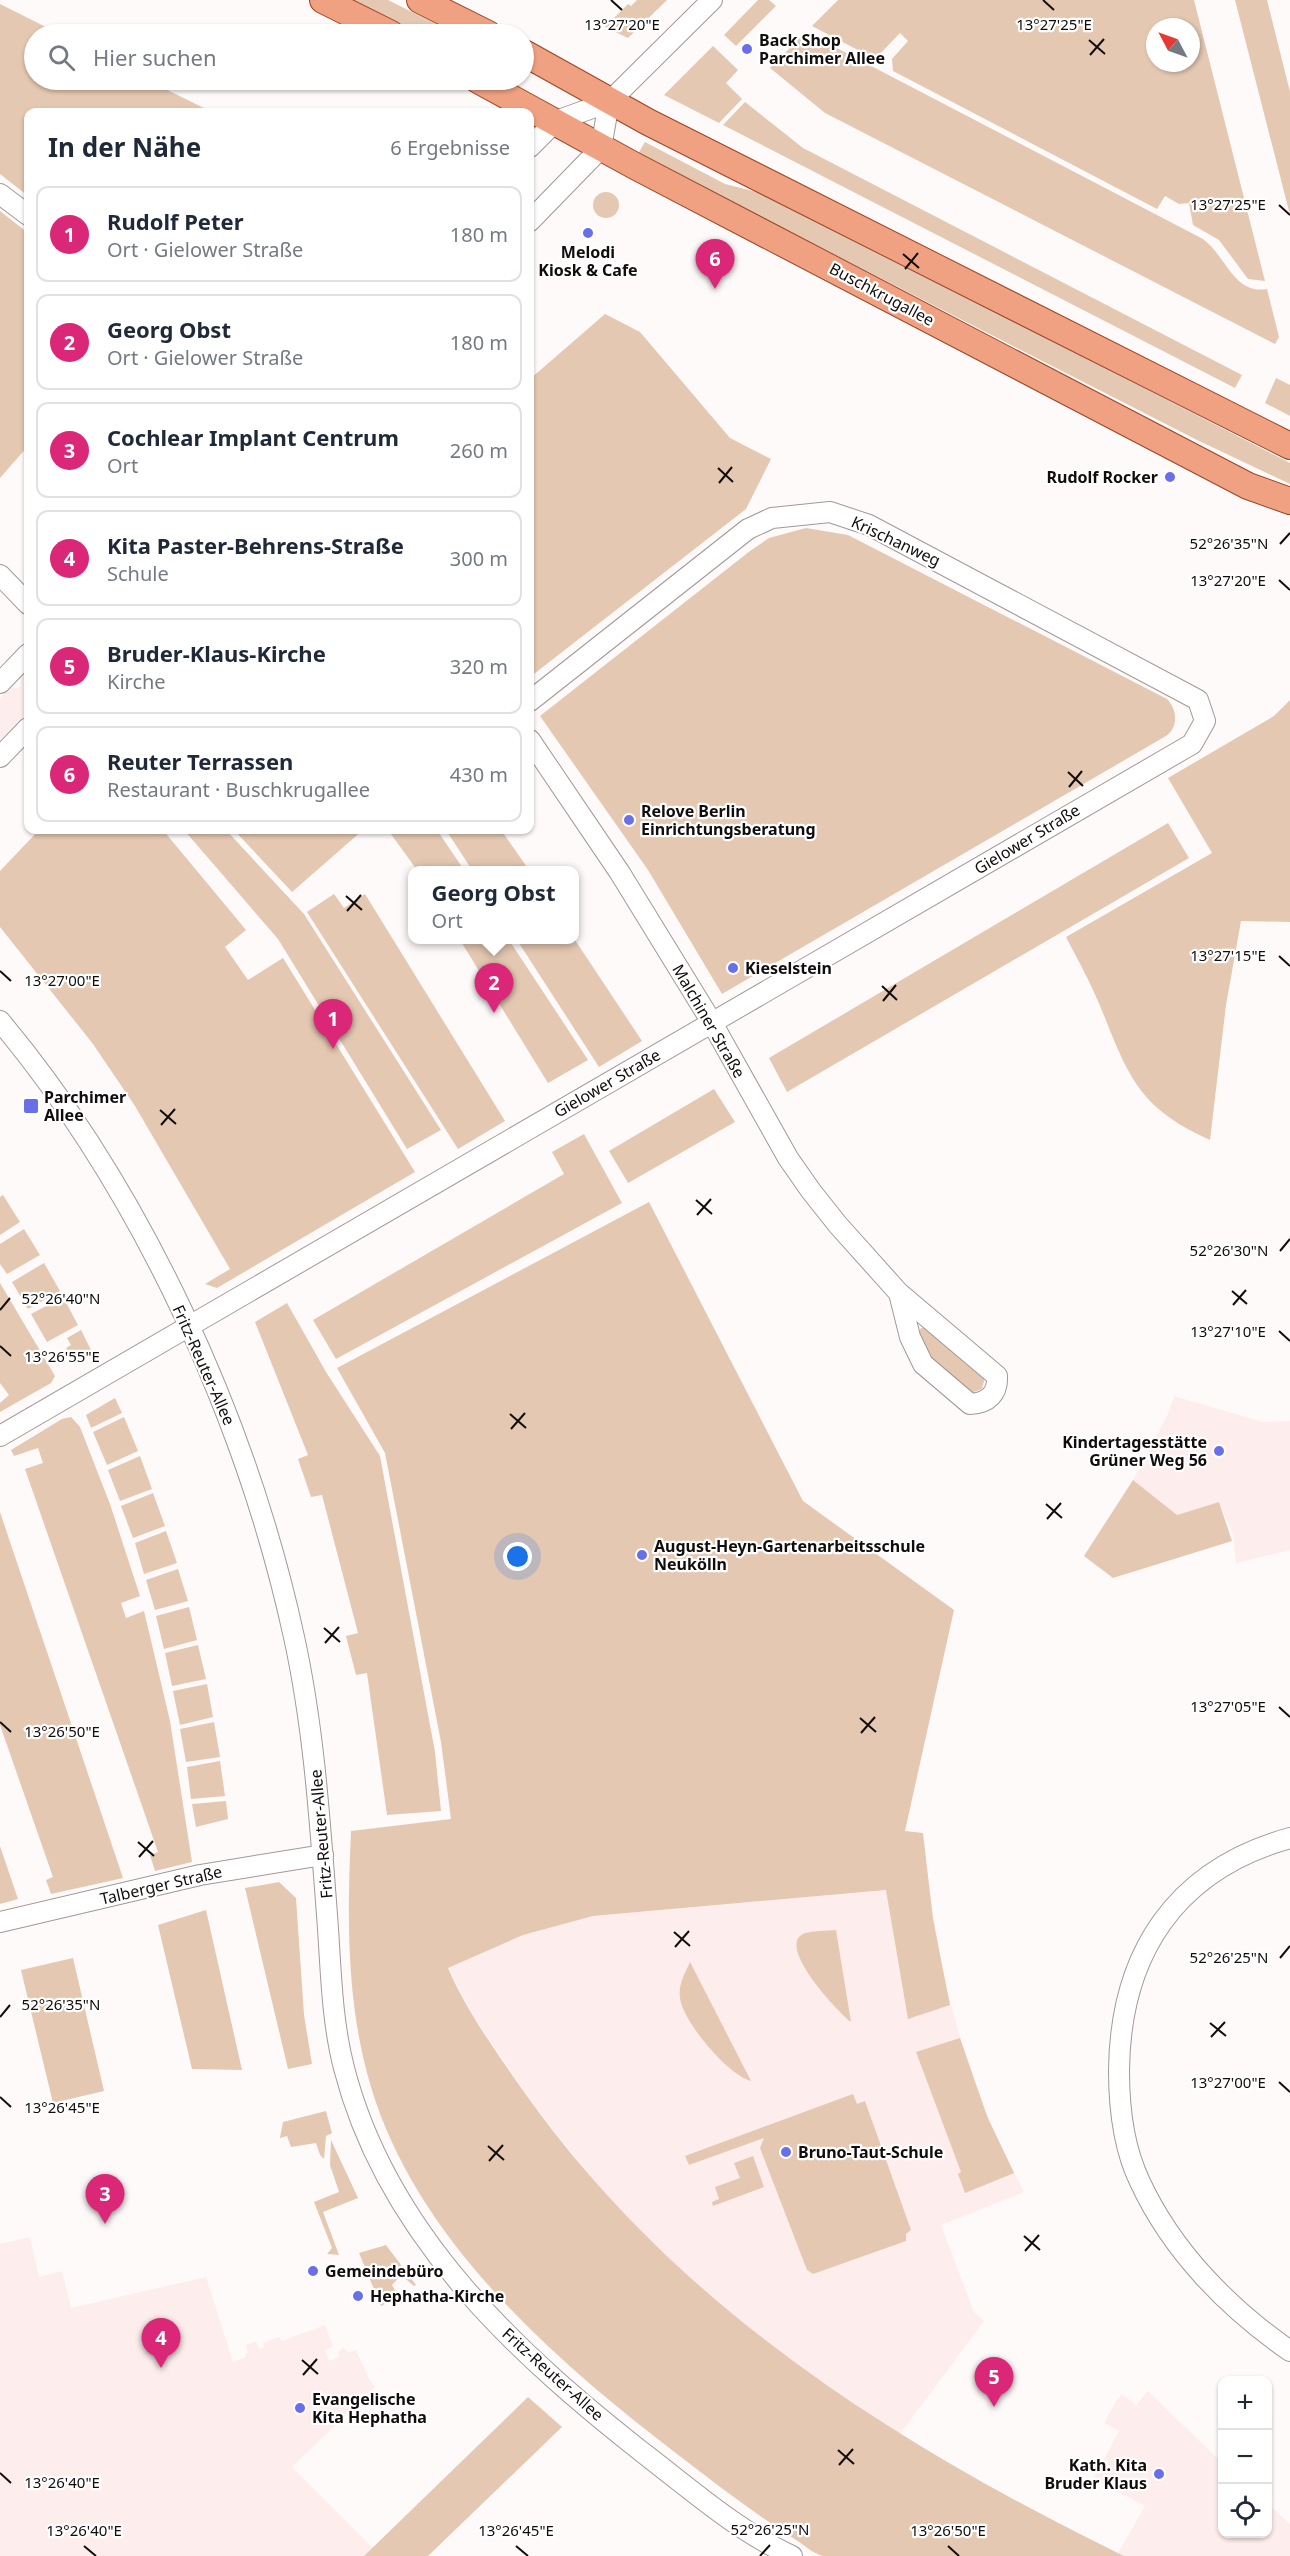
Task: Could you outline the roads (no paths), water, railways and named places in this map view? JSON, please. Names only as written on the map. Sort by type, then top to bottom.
[{"type":"main road","points":[[323,0],[371,24]]},
{"type":"main road","points":[[420,0],[468,24]]},
{"type":"main road","points":[[534,58],[563,73],[609,102],[1290,446]]},
{"type":"main road","name":"Buschkrugallee","points":[[497,90],[531,108]]},
{"type":"main road","name":"Buschkrugallee","points":[[534,109],[602,148],[1248,486],[1290,501]]},
{"type":"street","points":[[534,143],[556,121],[609,102],[712,0]]},
{"type":"street","points":[[534,217],[602,148],[609,102]]},
{"type":"street","points":[[0,194],[24,212]]},
{"type":"street","name":"Krischanweg","points":[[534,698],[748,529],[772,518],[830,512],[868,525],[1198,700],[1205,721]]},
{"type":"street","points":[[0,575],[24,600]]},
{"type":"street","points":[[0,682],[24,658]]},
{"type":"street","name":"Gielower Straße","points":[[0,1436],[606,1085],[711,1021],[1192,744],[1205,721]]},
{"type":"street","points":[[0,757],[24,732]]},
{"type":"street","name":"Malchiner Straße","points":[[534,746],[620,873],[711,1021],[788,1158],[838,1225],[899,1293],[997,1376],[998,1388],[992,1396],[983,1403],[970,1404],[923,1364],[910,1337],[899,1293]]},
{"type":"street","name":"Fritz-Reuter-Allee","points":[[0,1021],[47,1081],[81,1132],[155,1257],[216,1387],[241,1453],[294,1635],[314,1754],[333,1994],[344,2067],[380,2164],[431,2250],[481,2308],[599,2417],[725,2516],[774,2550],[792,2556]]},
{"type":"street","points":[[1290,1838],[1266,1845],[1216,1869],[1172,1907],[1153,1934],[1140,1960],[1129,1990],[1119,2050],[1123,2121],[1130,2154],[1139,2181],[1158,2216],[1178,2246],[1206,2277],[1290,2351]]},
{"type":"street","name":"Talberger Straße","points":[[0,1922],[200,1875],[323,1855]]},
{"type":"place","name":"Back Shop Parchimer Allee","points":[[747,49]]},
{"type":"place","name":"Melodi Kiosk & Cafe","points":[[588,233]]},
{"type":"place","name":"Reuter Terrassen","points":[[715,289]]},
{"type":"place","name":"Rudolf Rocker","points":[[1170,477]]},
{"type":"place","name":"Relove Berlin Einrichtungsberatung","points":[[629,820]]},
{"type":"place","name":"Kieselstein","points":[[733,968]]},
{"type":"place","name":"Georg Obst","points":[[494,1013]]},
{"type":"place","name":"Rudolf Peter","points":[[333,1049]]},
{"type":"place","name":"Parchimer Allee","points":[[31,1106]]},
{"type":"place","name":"Kindertagesstätte Grüner Weg 56","points":[[1219,1451]]},
{"type":"place","name":"August-Heyn-Gartenarbeitsschule Neukölln","points":[[642,1555]]},
{"type":"place","name":"Bruno-Taut-Schule","points":[[786,2152]]},
{"type":"place","name":"Cochlear Implant Centrum","points":[[105,2224]]},
{"type":"place","name":"Gemeindebüro","points":[[313,2271]]},
{"type":"place","name":"Hephatha-Kirche","points":[[358,2296]]},
{"type":"place","name":"Kita Paster-Behrens-Straße","points":[[161,2368]]},
{"type":"place","name":"Bruder-Klaus-Kirche","points":[[994,2407]]},
{"type":"place","name":"Evangelische Kita Hephatha","points":[[300,2408]]},
{"type":"place","name":"Kath. Kita Bruder Klaus","points":[[1159,2474]]}]
